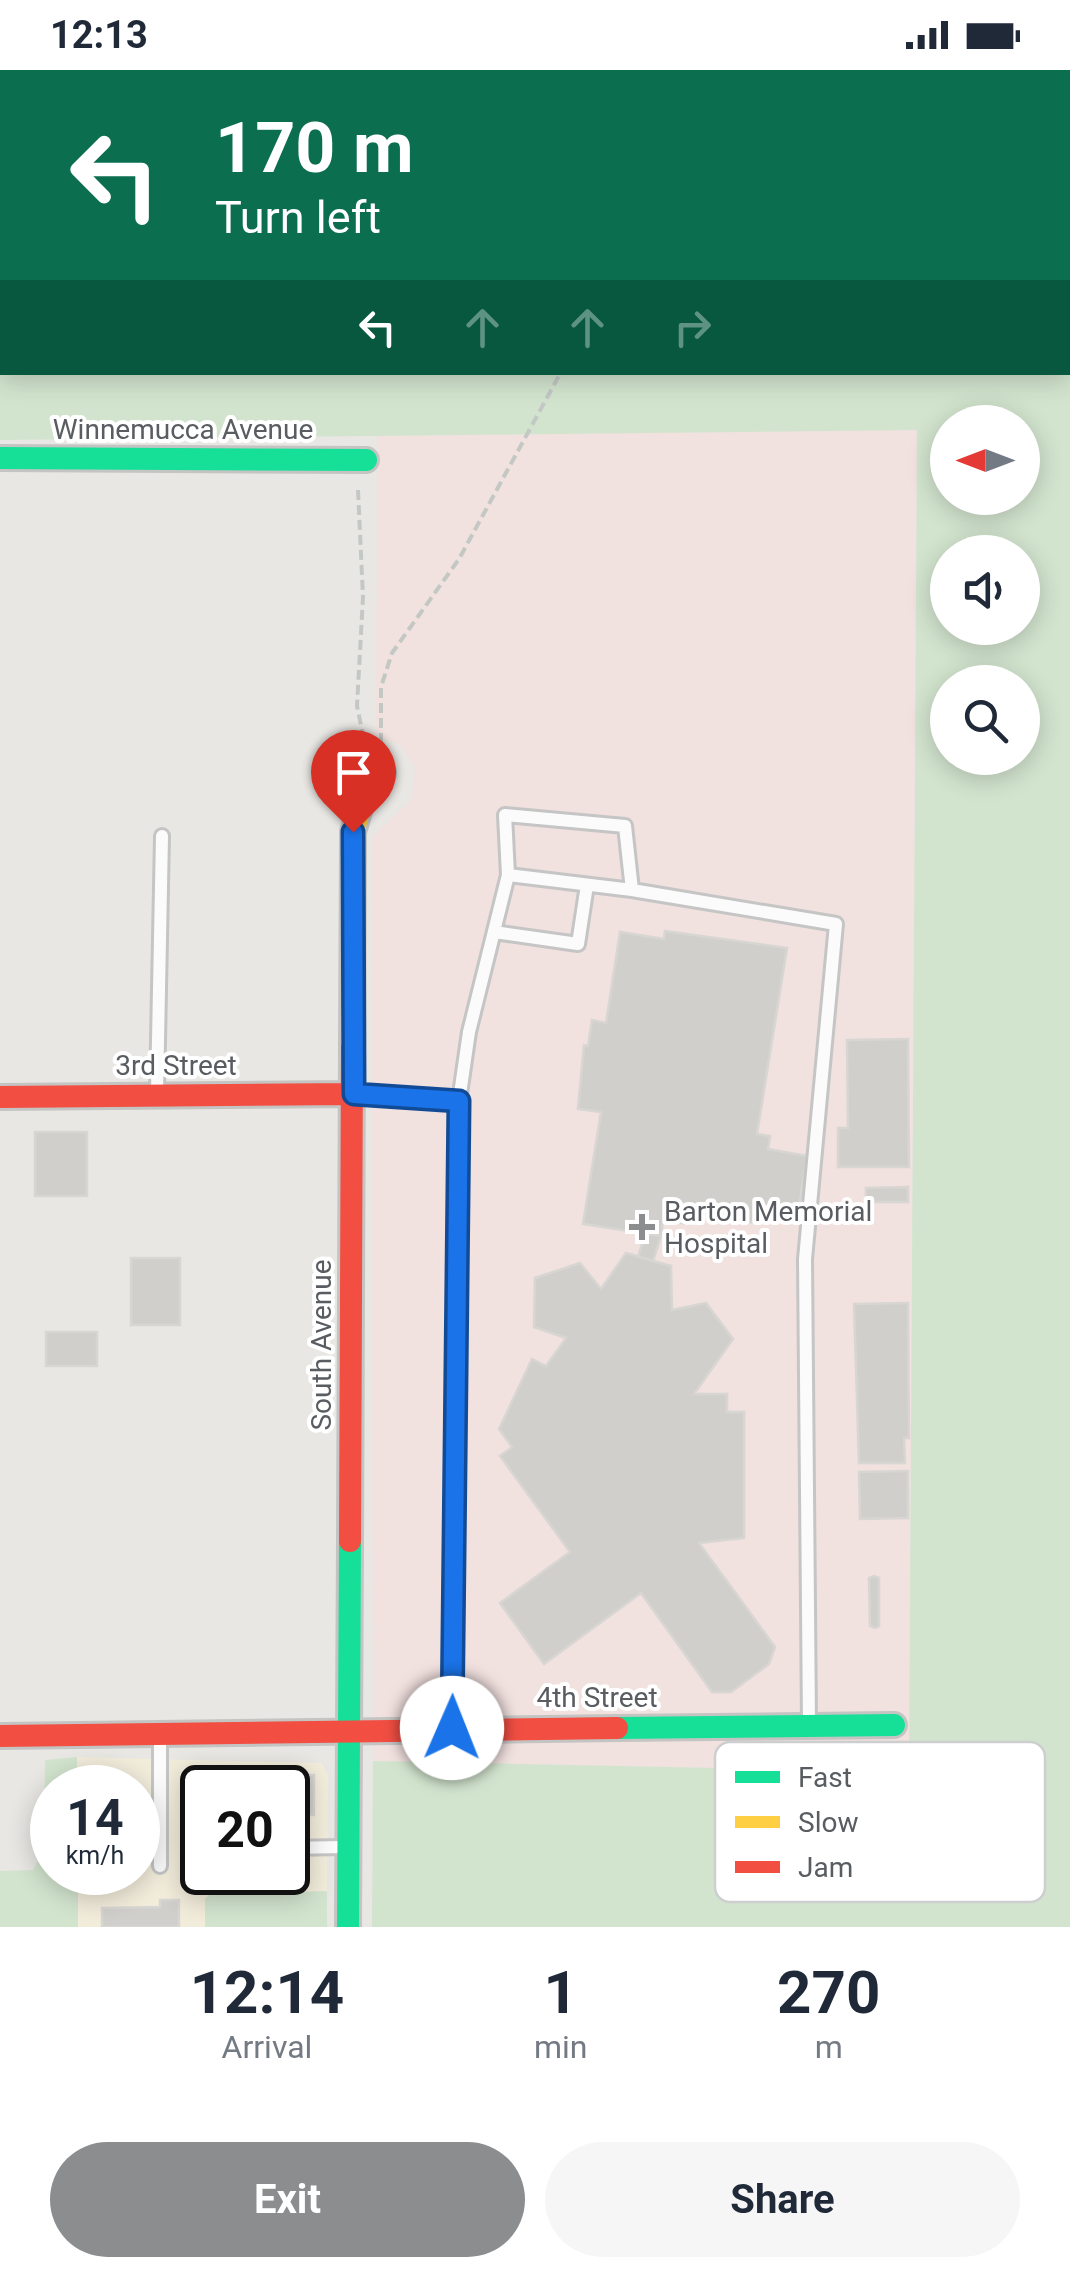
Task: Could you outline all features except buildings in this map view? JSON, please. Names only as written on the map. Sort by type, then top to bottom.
[{"type":"street","name":"Winnemucca Avenue","points":[[0,458],[366,460]]},
{"type":"street","name":"South Avenue","points":[[348,1927],[353,832],[362,801],[384,772]]},
{"type":"street","name":"3rd Street","points":[[0,1098],[354,1094]]},
{"type":"street","name":"4th Street","points":[[0,1736],[894,1725]]},
{"type":"lane","points":[[452,1728],[459,1101],[469,1032],[508,875],[505,815],[624,826],[632,890]]},
{"type":"lane","points":[[157,1095],[162,836]]},
{"type":"lane","points":[[508,875],[632,890],[836,924],[805,1260],[810,1726]]},
{"type":"lane","points":[[494,932],[578,944],[587,884]]},
{"type":"lane","points":[[354,1094],[459,1101]]},
{"type":"lane","points":[[160,1734],[160,1765]]},
{"type":"lane","points":[[310,1848],[348,1847]]},
{"type":"path","points":[[384,772],[378,715],[380,686],[392,653],[459,559],[512,470],[560,375]]},
{"type":"path","points":[[366,460],[357,492],[363,562],[357,706],[364,746],[384,772]]},
{"type":"shaded area","name":"Barton Memorial Hospital","points":[[917,429],[909,1742],[715,1742],[715,1768],[373,1761],[371,838],[412,799],[415,768],[401,745],[376,735],[377,436]]},
{"type":"shaded area","points":[[77,1757],[322,1763],[328,1775],[327,1891],[310,1892],[310,1765],[180,1765],[180,1895],[266,1895],[205,1899],[205,1927],[78,1927],[78,1895],[160,1895],[160,1765],[77,1765]]},
{"type":"green space","points":[[0,375],[1070,375],[1070,1927],[372,1927],[373,1761],[715,1768],[715,1902],[1045,1902],[1045,1742],[909,1742],[917,430],[0,440]]},
{"type":"green space","points":[[77,1757],[77,1765],[45,1765],[45,1760]]},
{"type":"green space","points":[[30,1870],[30,1895],[78,1895],[78,1927],[0,1927],[0,1871]]},
{"type":"green space","points":[[327,1891],[327,1927],[205,1927],[205,1899],[209,1895],[310,1895],[310,1892]]},
{"type":"traffic: fast","points":[[0,458],[366,460]]},
{"type":"traffic: fast","points":[[348,1927],[350,1541]]},
{"type":"traffic: fast","points":[[617,1728],[894,1725]]},
{"type":"traffic: slow","points":[[352,1048],[353,832],[362,801],[383,773]]},
{"type":"traffic: jam","points":[[350,1541],[352,1048]]},
{"type":"traffic: jam","points":[[0,1097],[353,1094]]},
{"type":"traffic: jam","points":[[0,1736],[617,1728]]},
{"type":"place","name":"Barton Memorial Hospital","points":[[642,1227]]},
{"type":"route","points":[[353,832],[354,1094],[459,1101],[452,1728]]}]
